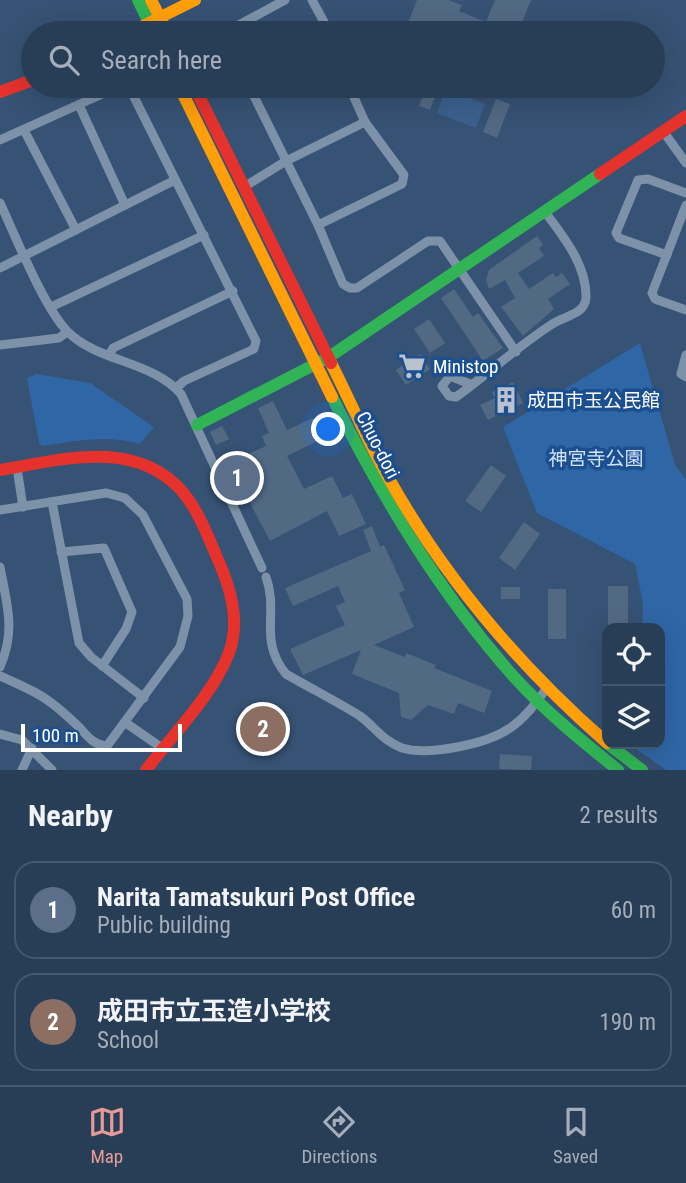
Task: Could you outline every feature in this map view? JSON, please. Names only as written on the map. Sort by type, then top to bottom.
[{"type":"street","points":[[138,0],[151,21]]},
{"type":"street","points":[[150,0],[153,21]]},
{"type":"street","points":[[161,21],[195,0]]},
{"type":"street","points":[[246,21],[285,0]]},
{"type":"street","points":[[312,0],[323,21]]},
{"type":"street","points":[[0,92],[21,84]]},
{"type":"street","points":[[0,140],[94,98]]},
{"type":"street","points":[[134,98],[256,341],[254,349],[184,381],[176,388]]},
{"type":"street","name":"Chuo-dori","points":[[185,98],[376,484],[424,564],[468,625],[618,770]]},
{"type":"street","name":"Chuo-dori","points":[[200,98],[415,526],[479,616],[542,694],[602,739]]},
{"type":"street","points":[[255,98],[318,225],[343,284],[357,288],[434,240],[445,244],[516,352]]},
{"type":"street","points":[[318,225],[401,184],[404,176],[365,122],[354,98]]},
{"type":"street","points":[[79,105],[125,205]]},
{"type":"street","points":[[197,425],[316,366],[686,116]]},
{"type":"street","points":[[244,187],[286,161],[365,122]]},
{"type":"street","points":[[24,130],[76,230]]},
{"type":"street","points":[[663,131],[686,163]]},
{"type":"street","points":[[667,255],[619,238],[616,233],[638,180],[648,178],[686,193]]},
{"type":"street","points":[[0,268],[175,180]]},
{"type":"street","points":[[0,203],[51,307],[67,332],[176,388],[197,425],[264,572],[271,604],[269,639],[277,663],[286,674],[361,717],[382,738],[418,751],[457,747],[488,739],[508,730],[542,694]]},
{"type":"street","points":[[686,205],[652,293],[655,299],[686,310]]},
{"type":"street","points":[[470,384],[555,322],[580,310],[586,297],[573,250],[545,212]]},
{"type":"street","points":[[51,307],[204,235]]},
{"type":"street","points":[[109,355],[113,348],[233,291]]},
{"type":"street","points":[[1,341],[59,338],[67,332]]},
{"type":"street","points":[[686,355],[681,374],[686,377]]},
{"type":"street","points":[[0,470],[90,456],[109,455],[138,460],[175,484],[203,526],[230,583],[235,614],[232,640],[223,665],[146,770]]},
{"type":"street","points":[[17,468],[23,506]]},
{"type":"street","points":[[0,510],[106,493],[133,503],[187,599],[188,616],[180,647],[107,746],[98,746],[57,704],[40,693],[0,676]]},
{"type":"street","points":[[52,502],[79,643],[102,666],[144,698]]},
{"type":"street","points":[[61,552],[103,548],[130,604],[131,620],[102,666]]},
{"type":"street","points":[[0,567],[10,626],[10,638],[0,667]]},
{"type":"street","points":[[126,723],[162,748]]},
{"type":"street","points":[[0,734],[22,740],[52,770]]},
{"type":"street","points":[[22,770],[32,748]]},
{"type":"street","name":"Chuo-dori","points":[[616,749],[642,770]]},
{"type":"green space","name":"神宮寺公園","points":[[640,343],[675,465],[686,479],[686,770],[666,770],[636,749],[665,749],[665,623],[642,623],[643,603],[635,564],[537,513],[503,427]]},
{"type":"green space","points":[[37,374],[90,383],[154,427],[140,444],[103,439],[42,446],[39,443],[27,378]]},
{"type":"shaded area","points":[[443,98],[469,98],[485,104],[476,128],[437,113]]},
{"type":"building","points":[[417,0],[448,0],[462,5],[459,11],[484,21],[409,21]]},
{"type":"building","points":[[495,0],[531,0],[523,21],[486,21]]},
{"type":"building","points":[[422,98],[434,98],[430,110],[419,106]]},
{"type":"building","points":[[496,99],[510,104],[497,138],[483,132]]},
{"type":"building","points":[[537,236],[543,245],[539,248],[544,256],[518,273],[529,289],[553,273],[556,277],[562,273],[570,284],[548,299],[554,309],[523,336],[501,307],[515,298],[505,280],[489,289],[486,280],[489,270]]},
{"type":"building","points":[[454,289],[473,317],[478,313],[503,348],[483,361],[441,298]]},
{"type":"building","points":[[429,319],[445,343],[430,353],[414,329]]},
{"type":"building","points":[[420,354],[430,369],[406,385],[396,370]]},
{"type":"building","name":"成田市玉公民館","points":[[513,382],[523,403],[488,420],[480,405],[495,398],[492,392]]},
{"type":"building","points":[[273,401],[287,430],[313,418],[322,439],[287,456],[304,489],[332,476],[343,498],[352,494],[366,524],[339,536],[327,511],[270,541],[240,484],[234,487],[228,474],[233,471],[229,463],[266,446],[262,436],[269,433],[258,408]]},
{"type":"building","points":[[222,426],[229,439],[216,445],[210,432]]},
{"type":"building","points":[[491,465],[506,476],[481,512],[465,501]]},
{"type":"building","points":[[524,522],[540,534],[515,570],[499,558]]},
{"type":"building","points":[[372,526],[380,547],[384,545],[405,590],[399,593],[414,627],[374,645],[405,657],[406,653],[436,665],[434,668],[492,691],[484,713],[458,703],[454,714],[428,705],[411,720],[401,717],[399,693],[352,674],[361,650],[303,675],[290,649],[345,625],[336,606],[345,602],[338,586],[293,606],[285,588],[371,551],[363,530]]},
{"type":"building","points":[[608,586],[628,586],[628,623],[608,623]]},
{"type":"building","points":[[501,587],[520,587],[520,599],[501,599]]},
{"type":"building","points":[[548,589],[566,589],[566,639],[548,639]]},
{"type":"building","points":[[500,754],[532,756],[531,770],[499,769]]},
{"type":"traffic: fast","points":[[138,0],[148,21]]},
{"type":"traffic: fast","points":[[197,425],[329,357],[600,174]]},
{"type":"traffic: fast","points":[[332,397],[392,508],[462,613],[527,691],[618,770]]},
{"type":"traffic: fast","points":[[615,749],[642,770]]},
{"type":"traffic: slow","points":[[151,0],[162,21]]},
{"type":"traffic: slow","points":[[153,21],[195,0]]},
{"type":"traffic: slow","points":[[185,98],[332,397]]},
{"type":"traffic: slow","points":[[331,363],[388,477],[410,515],[459,586],[514,652],[602,738]]},
{"type":"traffic: jam","points":[[0,92],[21,84]]},
{"type":"traffic: jam","points":[[200,98],[331,363]]},
{"type":"traffic: jam","points":[[600,174],[686,116]]},
{"type":"traffic: jam","points":[[0,470],[71,458],[119,458],[162,474],[181,490],[201,521],[229,591],[234,616],[232,641],[222,669],[213,684],[146,770]]},
{"type":"place","name":"Ministop","points":[[412,366]]},
{"type":"place","name":"成田市玉公民館","points":[[506,400]]},
{"type":"place","name":"Narita Tamatsukuri Post Office","points":[[237,478]]},
{"type":"place","name":"成田市立玉造小学校","points":[[263,729]]}]
